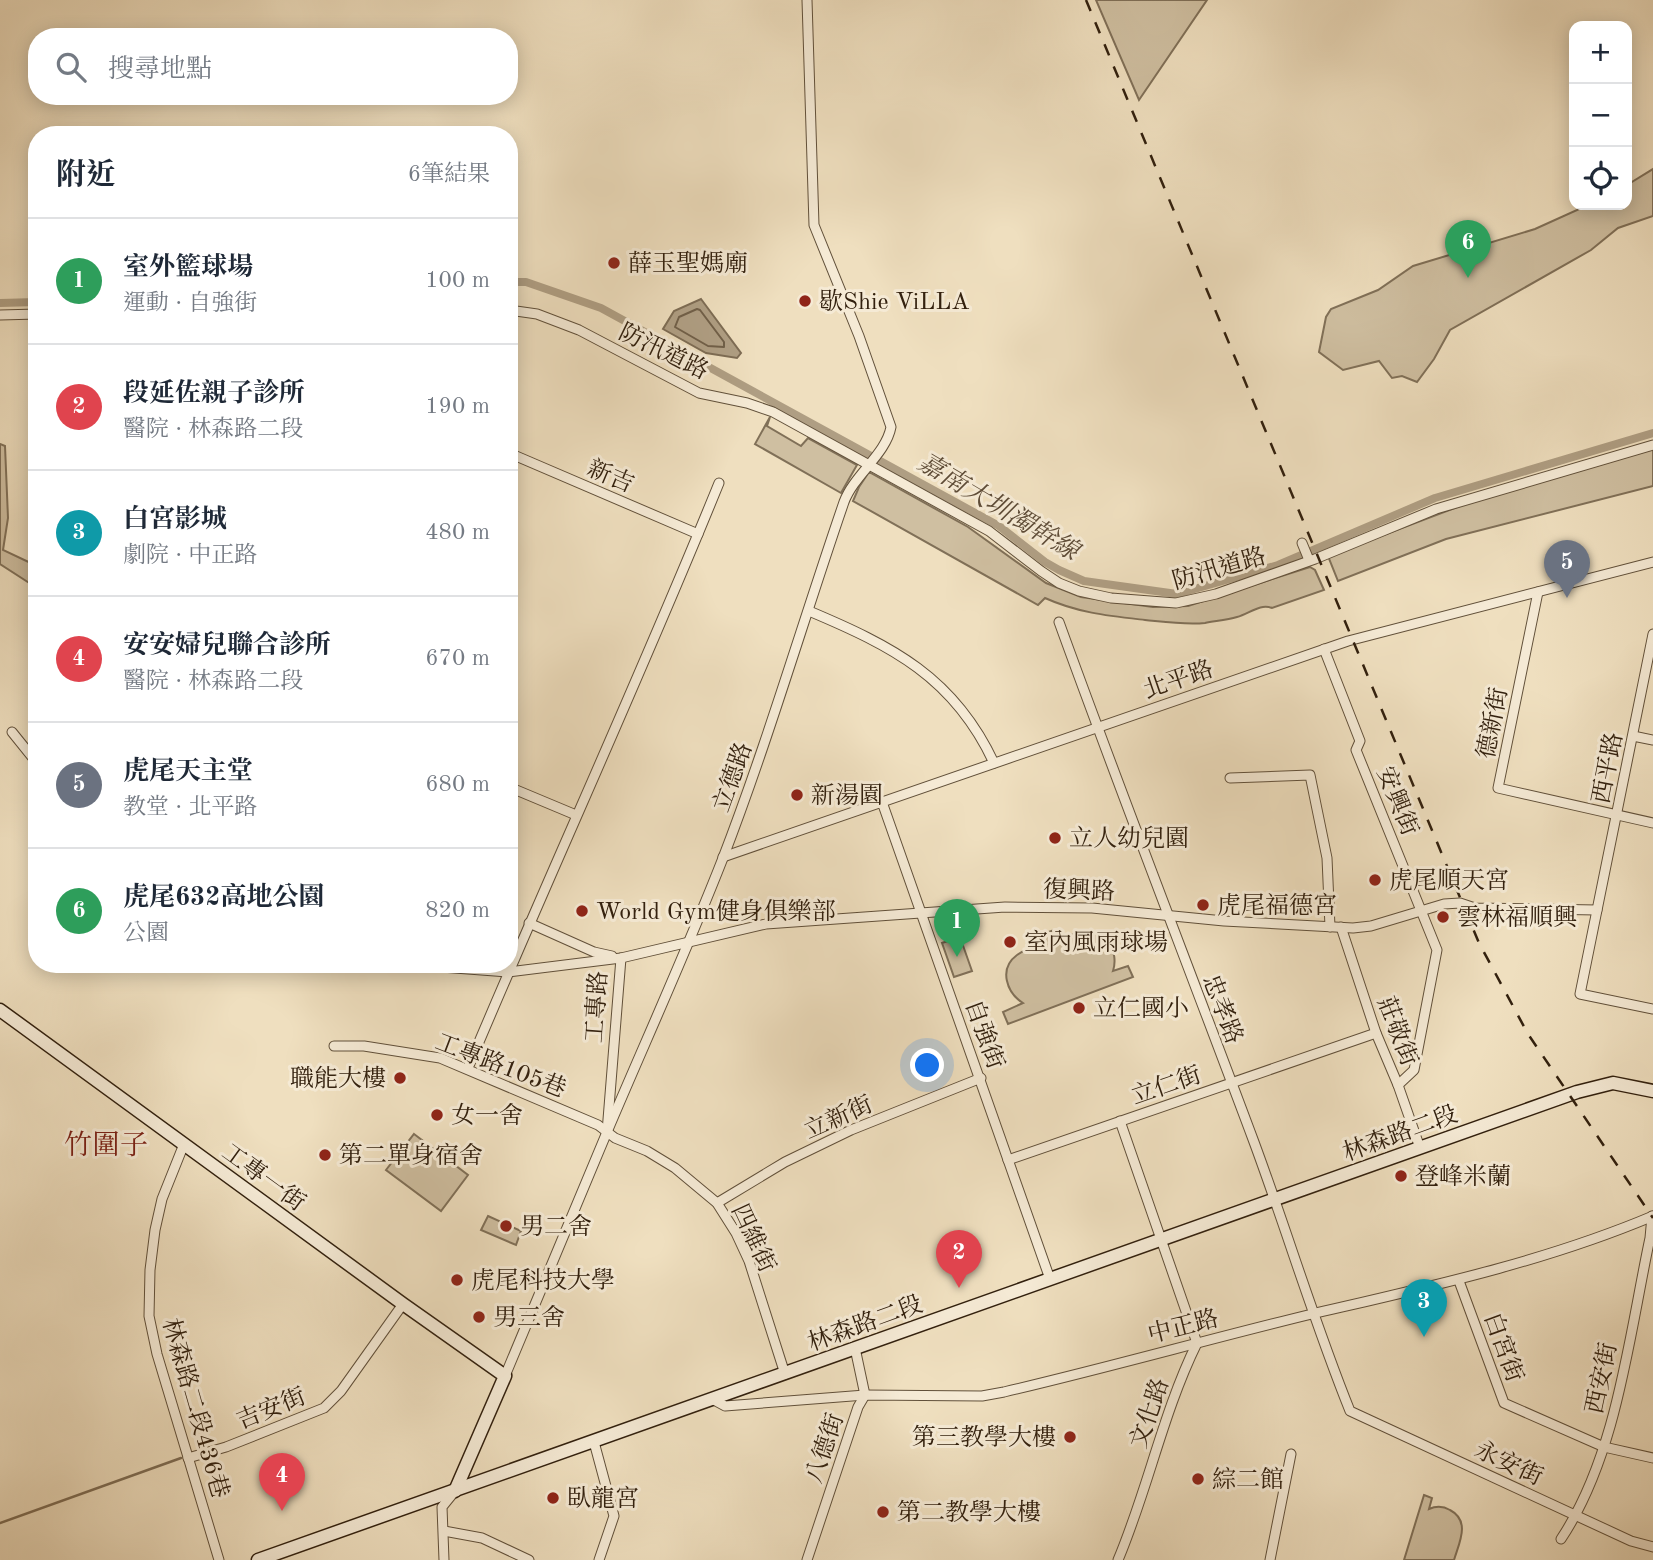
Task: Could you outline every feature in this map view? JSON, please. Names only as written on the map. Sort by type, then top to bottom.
[{"type":"main road","name":"工專一街","points":[[0,1010],[505,1376]]},
{"type":"main road","name":"林森路二段","points":[[258,1560],[1566,1096],[1604,1084],[1653,1091]]},
{"type":"main road","name":"工專路","points":[[455,1491],[505,1376]]},
{"type":"street","name":"立德路","points":[[607,1132],[723,857],[777,708],[845,501],[868,463],[889,436],[891,427],[814,225],[807,0]]},
{"type":"street","name":"防汛道路","points":[[518,311],[537,314],[579,330],[699,393],[747,403],[772,412],[989,531],[1041,572],[1079,591],[1111,598],[1176,603],[1216,594],[1436,509],[1653,445]]},
{"type":"street","points":[[0,315],[28,314]]},
{"type":"street","name":"新吉","points":[[518,457],[698,534]]},
{"type":"street","points":[[518,949],[719,483]]},
{"type":"street","points":[[1302,543],[1309,560]]},
{"type":"street","name":"北平路","points":[[723,857],[1351,640],[1653,562]]},
{"type":"street","name":"德新街","points":[[1538,592],[1498,788],[1653,823]]},
{"type":"street","points":[[809,611],[896,652],[930,676],[972,722],[994,763]]},
{"type":"street","name":"忠孝路","points":[[1059,622],[1350,1410]]},
{"type":"street","name":"西平路","points":[[1597,910],[1650,660],[1653,634]]},
{"type":"street","name":"安興街","points":[[1324,649],[1360,741],[1356,750],[1437,950],[1414,1070],[1398,1085]]},
{"type":"street","points":[[12,732],[28,752]]},
{"type":"street","points":[[1633,736],[1653,740]]},
{"type":"street","name":"莊敬街","points":[[1230,778],[1310,775],[1327,858],[1336,927],[1420,1148]]},
{"type":"street","points":[[518,791],[576,816]]},
{"type":"street","name":"自強街","points":[[882,802],[1050,1279]]},
{"type":"street","name":"復興路","points":[[518,971],[621,958],[766,925],[1005,907],[1092,908],[1167,916],[1336,927],[1371,926],[1444,904],[1460,903],[1475,908],[1597,910]]},
{"type":"street","points":[[1597,910],[1580,994],[1653,1009]]},
{"type":"street","name":"工專路","points":[[505,1376],[607,1132],[621,958],[594,952],[529,923]]},
{"type":"street","points":[[468,1069],[508,973]]},
{"type":"street","name":"立仁街","points":[[1008,1160],[1376,1033]]},
{"type":"street","name":"工專路105巷","points":[[334,1046],[364,1046],[440,1058],[598,1125],[607,1132]]},
{"type":"street","name":"立新街","points":[[717,1203],[785,1162],[851,1130],[981,1078]]},
{"type":"street","points":[[1120,1121],[1197,1343]]},
{"type":"street","name":"四維街","points":[[607,1132],[615,1139],[647,1151],[675,1167],[717,1203],[736,1233],[749,1261],[785,1374]]},
{"type":"street","name":"林森路二段436巷","points":[[184,1144],[162,1199],[155,1230],[150,1270],[149,1316],[157,1354],[219,1560]]},
{"type":"street","name":"中正路","points":[[712,1399],[725,1406],[865,1395],[982,1396],[1004,1392],[1459,1280],[1568,1249],[1652,1216]]},
{"type":"street","name":"西安街","points":[[1560,1539],[1575,1515],[1612,1424],[1650,1238],[1652,1216]]},
{"type":"street","name":"白宮街","points":[[1459,1280],[1504,1403],[1604,1447],[1653,1458]]},
{"type":"street","name":"吉安街","points":[[188,1458],[226,1447],[324,1408],[349,1380],[403,1304]]},
{"type":"street","name":"文化路","points":[[1118,1560],[1172,1405],[1197,1343]]},
{"type":"street","name":"八德街","points":[[807,1560],[858,1407],[865,1395],[855,1348]]},
{"type":"street","name":"永安街","points":[[1350,1410],[1631,1541],[1653,1547]]},
{"type":"street","points":[[594,1442],[614,1516],[599,1560]]},
{"type":"street","points":[[1270,1560],[1291,1454]]},
{"type":"street","name":"工專路","points":[[444,1560],[442,1507],[455,1491]]},
{"type":"street","points":[[444,1531],[482,1538],[529,1560]]},
{"type":"shaded area","points":[[1096,0],[1207,0],[1139,100]]},
{"type":"shaded area","points":[[1653,169],[1653,216],[1618,228],[1591,250],[1450,330],[1417,382],[1402,376],[1392,378],[1379,361],[1343,370],[1319,352],[1326,317],[1331,309],[1378,290],[1413,266],[1535,229],[1577,210],[1632,210],[1632,182]]},
{"type":"shaded area","points":[[770,417],[767,426],[801,446],[808,438],[857,465],[841,493],[755,444]]},
{"type":"shaded area","points":[[0,444],[5,446],[8,518],[3,550],[28,562],[28,582],[0,564]]},
{"type":"shaded area","points":[[1653,449],[1653,486],[1446,539],[1338,581],[1328,556],[1468,503]]},
{"type":"shaded area","points":[[869,472],[968,527],[1046,583],[1081,597],[1153,607],[1188,606],[1310,567],[1315,570],[1324,590],[1272,608],[1263,607],[1241,616],[1198,624],[1107,615],[1045,598],[1038,605],[853,501]]},
{"type":"shaded area","points":[[1054,930],[1057,940],[1085,931],[1100,933],[1113,950],[1113,971],[1128,966],[1133,977],[1008,1024],[1003,1012],[1023,1003],[1009,987],[1006,974],[1008,967],[1020,953],[1044,945],[1043,934]]},
{"type":"shaded area","points":[[960,937],[972,971],[954,977],[942,943]]},
{"type":"shaded area","points":[[414,1134],[468,1175],[441,1211],[386,1170]]},
{"type":"shaded area","points":[[488,1216],[521,1231],[516,1245],[481,1230]]},
{"type":"shaded area","points":[[1424,1495],[1432,1498],[1429,1509],[1445,1508],[1460,1520],[1462,1533],[1454,1560],[1404,1560]]},
{"type":"water","points":[[701,299],[741,353],[737,358],[706,353],[663,329],[674,311]]},
{"type":"waterway","name":"嘉南大圳濁幹線","points":[[518,282],[526,282],[601,308],[999,526],[1059,570],[1084,581],[1177,594],[1278,565],[1435,498],[1653,433]]},
{"type":"waterway","name":"嘉南大圳濁幹線","points":[[0,303],[28,302]]},
{"type":"waterway","points":[[0,1523],[181,1458]]},
{"type":"railway","points":[[1086,0],[1479,943],[1528,1034],[1653,1218]]},
{"type":"place","name":"薛玉聖媽廟","points":[[614,263]]},
{"type":"place","name":"虎尾632高地公園","points":[[1468,278]]},
{"type":"place","name":"歇Shie ViLLA","points":[[805,301]]},
{"type":"place","name":"虎尾天主堂","points":[[1567,598]]},
{"type":"place","name":"新湯園","points":[[797,795]]},
{"type":"place","name":"立人幼兒園","points":[[1055,838]]},
{"type":"place","name":"虎尾順天宮","points":[[1375,880]]},
{"type":"place","name":"虎尾福德宮","points":[[1203,905]]},
{"type":"place","name":"World Gym健身俱樂部","points":[[582,911]]},
{"type":"place","name":"雲林福順興","points":[[1443,917]]},
{"type":"place","name":"室內風雨球場","points":[[1010,942]]},
{"type":"place","name":"室外籃球場","points":[[957,957]]},
{"type":"place","name":"立仁國小","points":[[1079,1008]]},
{"type":"place","name":"職能大樓","points":[[400,1078]]},
{"type":"place","name":"女一舍","points":[[437,1115]]},
{"type":"place","name":"第二單身宿舍","points":[[325,1155]]},
{"type":"place","name":"登峰米蘭","points":[[1401,1176]]},
{"type":"place","name":"男二舍","points":[[506,1226]]},
{"type":"place","name":"虎尾科技大學","points":[[457,1280]]},
{"type":"place","name":"段延佐親子診所","points":[[959,1288]]},
{"type":"place","name":"男三舍","points":[[479,1317]]},
{"type":"place","name":"白宮影城","points":[[1424,1337]]},
{"type":"place","name":"第三教學大樓","points":[[1070,1437]]},
{"type":"place","name":"綜二館","points":[[1198,1479]]},
{"type":"place","name":"臥龍宮","points":[[553,1498]]},
{"type":"place","name":"安安婦兒聯合診所","points":[[282,1511]]},
{"type":"place","name":"第二教學大樓","points":[[883,1512]]},
{"type":"district","name":"竹圍子","points":[[106,1144]]}]
